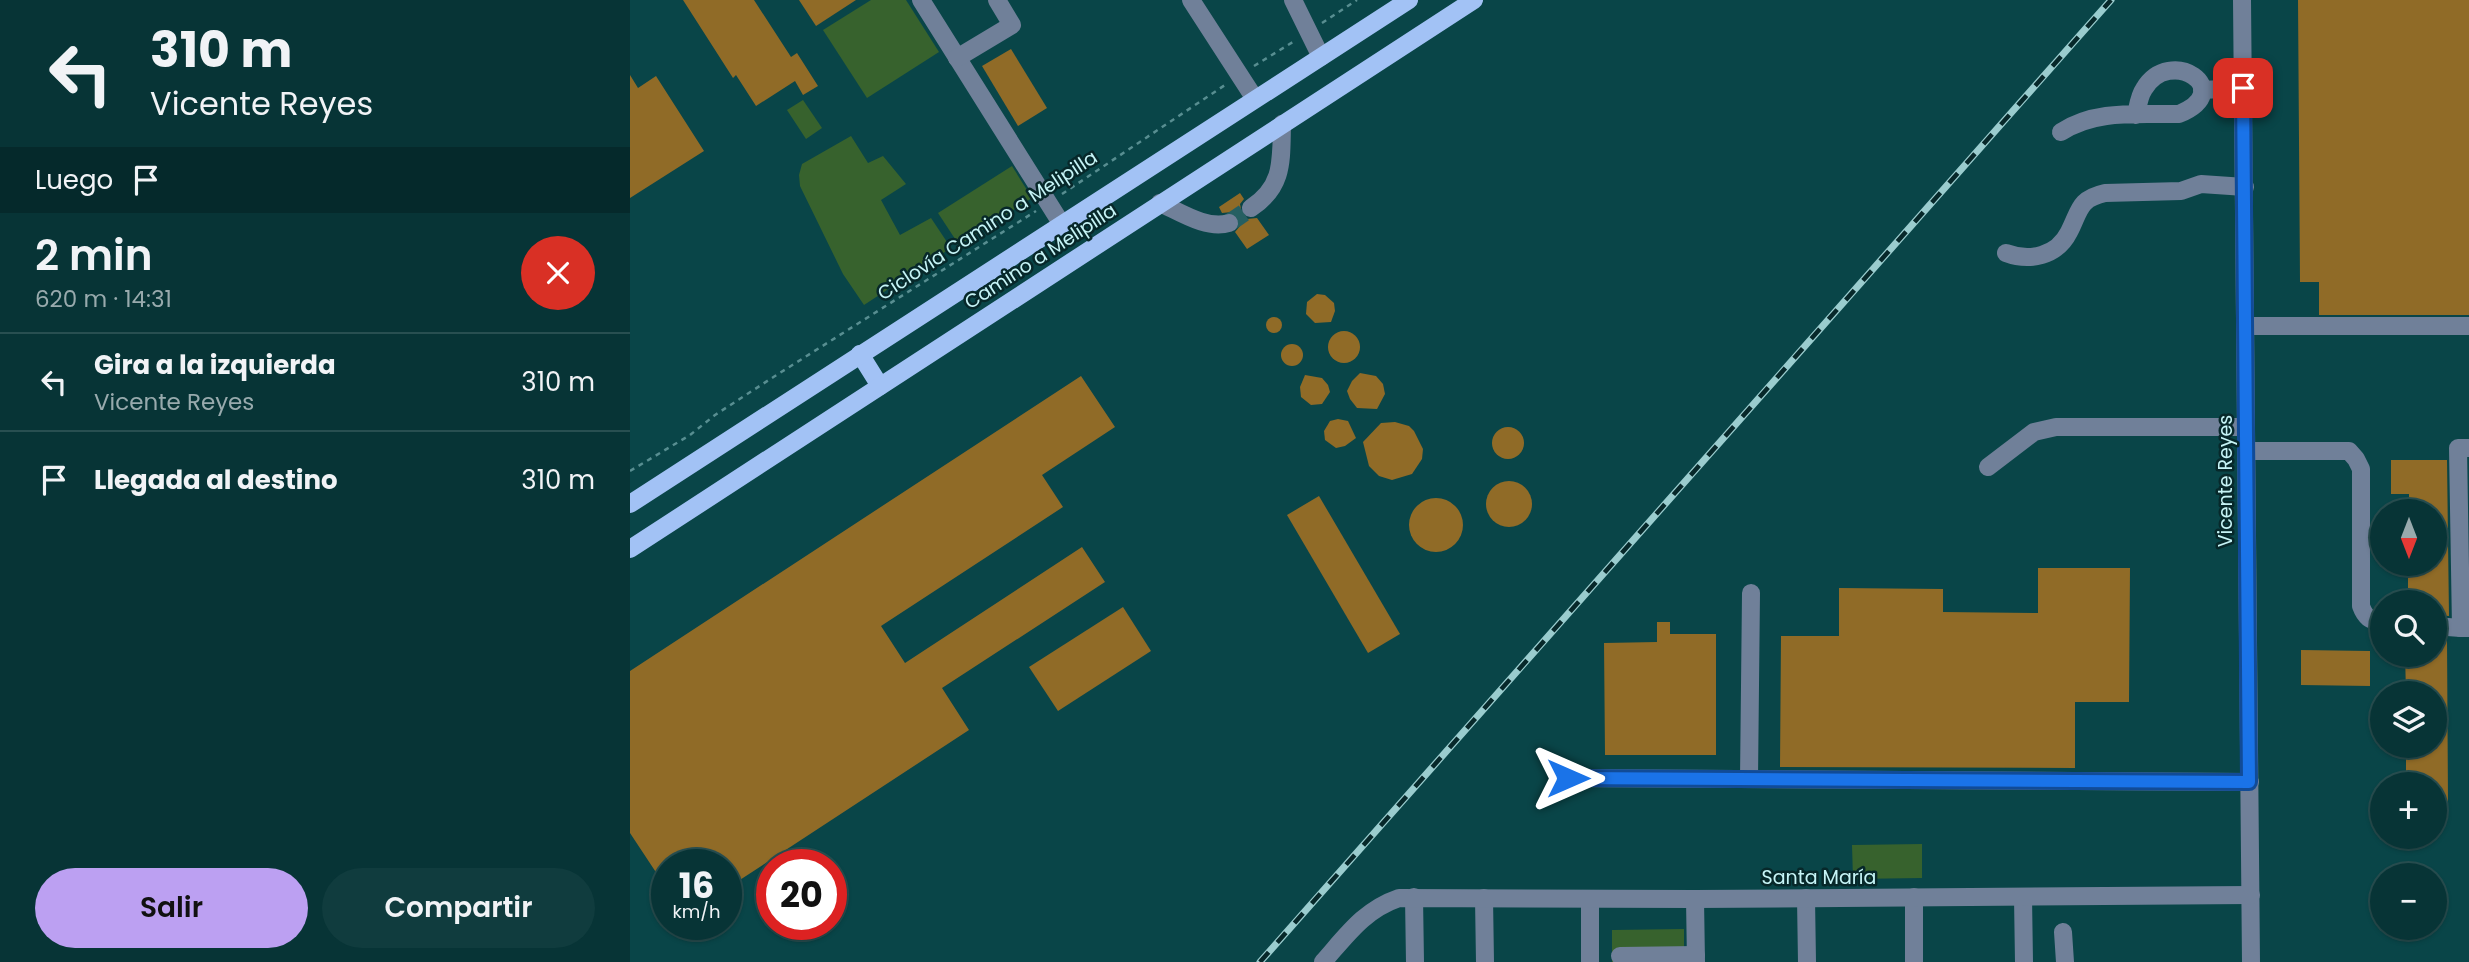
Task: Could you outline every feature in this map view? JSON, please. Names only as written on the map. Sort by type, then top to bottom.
[{"type":"main road","name":"Camino a Melipilla","points":[[630,504],[1409,0]]},
{"type":"main road","name":"Camino a Melipilla","points":[[630,549],[1474,0]]},
{"type":"main road","points":[[860,354],[880,386]]},
{"type":"street","points":[[921,0],[1061,223]]},
{"type":"street","points":[[957,58],[1012,24],[997,0]]},
{"type":"street","points":[[1191,0],[1255,99]]},
{"type":"street","points":[[1293,0],[1321,57]]},
{"type":"street","name":"Vicente Reyes","points":[[2242,0],[2251,962]]},
{"type":"street","points":[[2060,132],[2093,117],[2179,114],[2196,103],[2202,90],[2200,80],[2193,74],[2177,71],[2161,74],[2144,89],[2136,115]]},
{"type":"street","points":[[2202,90],[2243,88]]},
{"type":"street","points":[[1251,208],[1264,199],[1277,178],[1281,160],[1282,124]]},
{"type":"street","points":[[2006,253],[2016,257],[2036,257],[2054,249],[2068,234],[2082,204],[2096,195],[2181,191],[2201,184],[2245,187]]},
{"type":"street","points":[[1160,203],[1208,223],[1229,223]]},
{"type":"street","points":[[2246,326],[2469,326]]},
{"type":"street","points":[[1988,467],[2034,432],[2056,428],[2246,427]]},
{"type":"street","points":[[2447,627],[2465,628],[2458,449],[2469,448]]},
{"type":"street","points":[[2246,451],[2349,452],[2356,458],[2361,469],[2361,606],[2364,615],[2370,619]]},
{"type":"street","points":[[1749,779],[1751,593]]},
{"type":"street","points":[[1568,778],[2249,782]]},
{"type":"street","name":"Santa María","points":[[1323,962],[1365,915],[1389,901],[1414,897],[1695,899],[2250,895]]},
{"type":"street","points":[[1414,897],[1415,962]]},
{"type":"street","points":[[1914,897],[1914,962]]},
{"type":"street","points":[[2023,897],[2024,962]]},
{"type":"street","points":[[1484,898],[1485,962]]},
{"type":"street","points":[[1806,898],[1807,962]]},
{"type":"street","points":[[1590,899],[1590,962]]},
{"type":"street","points":[[1620,956],[1696,959],[1695,899]]},
{"type":"street","points":[[2063,932],[2065,962]]},
{"type":"path","name":"Ciclovía Camino a Melipilla","points":[[630,471],[690,435],[715,415],[1048,203],[1357,0]]},
{"type":"green space","points":[[871,0],[906,0],[939,52],[867,98],[823,30]]},
{"type":"green space","points":[[803,100],[822,128],[806,139],[787,110]]},
{"type":"green space","points":[[851,136],[868,163],[883,156],[906,184],[881,200],[900,235],[931,218],[951,248],[864,305],[843,274],[800,186],[799,175],[802,164]]},
{"type":"green space","points":[[1012,166],[1032,198],[959,245],[938,213]]},
{"type":"green space","points":[[1922,844],[1922,878],[1853,879],[1852,845]]},
{"type":"green space","points":[[1684,929],[1684,962],[1612,962],[1612,930]]},
{"type":"building","points":[[683,0],[754,0],[791,57],[797,53],[818,86],[803,95],[795,81],[756,106],[736,75],[733,78]]},
{"type":"building","points":[[799,0],[856,0],[816,26]]},
{"type":"building","points":[[2298,0],[2469,0],[2469,315],[2319,315],[2319,282],[2300,282]]},
{"type":"building","points":[[1011,49],[1047,108],[1018,126],[982,66]]},
{"type":"building","points":[[630,75],[638,88],[656,76],[704,151],[630,198]]},
{"type":"building","points":[[1240,193],[1244,199],[1240,204],[1242,214],[1247,219],[1257,218],[1269,235],[1247,249],[1235,232],[1240,226],[1238,216],[1232,212],[1222,213],[1219,207]]},
{"type":"building","points":[[1317,294],[1325,295],[1334,303],[1335,311],[1331,322],[1315,323],[1306,314],[1307,302]]},
{"type":"building","points":[[1274,317],[1280,319],[1280,331],[1274,333],[1268,331],[1266,325],[1268,319]]},
{"type":"building","points":[[1344,331],[1355,336],[1360,347],[1355,358],[1344,363],[1333,358],[1328,347],[1333,336]]},
{"type":"building","points":[[1292,344],[1300,347],[1303,355],[1300,363],[1292,366],[1284,363],[1281,355],[1284,347]]},
{"type":"building","points":[[1360,373],[1376,376],[1383,384],[1385,394],[1377,409],[1357,408],[1350,399],[1347,391]]},
{"type":"building","points":[[1305,375],[1322,378],[1328,385],[1330,392],[1322,404],[1311,405],[1301,397],[1300,387]]},
{"type":"building","points":[[1081,376],[1115,427],[1042,475],[1063,507],[881,626],[905,663],[1082,547],[1105,582],[942,688],[969,730],[787,849],[756,849],[756,869],[742,879],[742,849],[651,849],[651,865],[630,833],[630,671]]},
{"type":"building","points":[[1330,421],[1348,421],[1356,438],[1345,446],[1336,448],[1325,440],[1324,431]]},
{"type":"building","points":[[1395,422],[1409,426],[1423,449],[1422,459],[1412,474],[1392,480],[1379,476],[1369,466],[1363,442],[1381,423]]},
{"type":"building","points":[[1508,427],[1520,431],[1524,443],[1520,455],[1508,459],[1496,455],[1492,443],[1496,431]]},
{"type":"building","points":[[2391,460],[2447,460],[2449,616],[2447,590],[2408,590],[2408,576],[2447,576],[2447,499],[2409,499],[2409,494],[2391,494]]},
{"type":"building","points":[[1509,481],[1525,488],[1532,504],[1525,520],[1509,527],[1493,520],[1486,504],[1493,488]]},
{"type":"building","points":[[1319,496],[1400,634],[1368,653],[1287,515]]},
{"type":"building","points":[[1436,498],[1455,506],[1463,525],[1455,544],[1436,552],[1417,544],[1409,525],[1417,506]]},
{"type":"building","points":[[2038,568],[2130,568],[2129,702],[2075,702],[2075,768],[1780,767],[1781,636],[1839,636],[1839,588],[1943,589],[1943,612],[2038,613]]},
{"type":"building","points":[[1123,607],[1151,651],[1058,711],[1029,667]]},
{"type":"building","points":[[1657,622],[1670,622],[1670,634],[1716,634],[1716,755],[1605,755],[1604,643],[1657,642]]},
{"type":"building","points":[[2447,638],[2448,802],[2447,772],[2406,772],[2406,758],[2447,758],[2447,681],[2406,681],[2405,667],[2447,667]]},
{"type":"building","points":[[2301,650],[2370,651],[2370,686],[2301,685]]},
{"type":"tunnel","points":[[1229,223],[1251,208]]},
{"type":"railway","points":[[1260,962],[2111,0]]},
{"type":"route","points":[[1568,778],[2249,782],[2243,88]]}]
